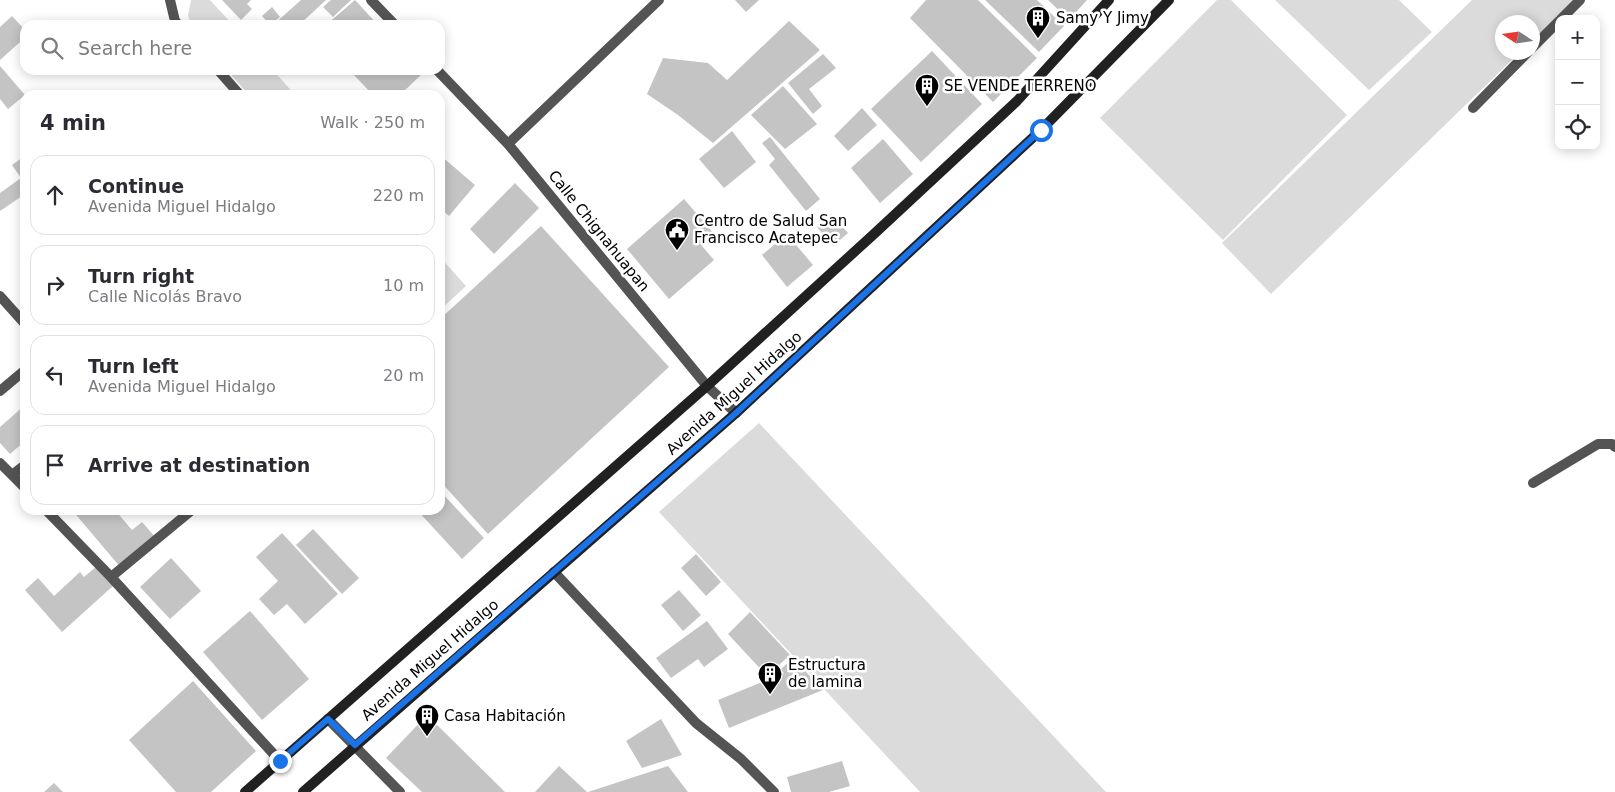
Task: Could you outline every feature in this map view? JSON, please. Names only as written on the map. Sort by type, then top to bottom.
[{"type":"main road","name":"Avenida Miguel Hidalgo","points":[[245,792],[707,386],[1017,101],[1109,0]]},
{"type":"main road","name":"Avenida Miguel Hidalgo","points":[[303,792],[736,413],[1041,130],[1169,0]]},
{"type":"street","points":[[170,0],[175,20]]},
{"type":"street","points":[[371,0],[390,20]]},
{"type":"street","points":[[508,144],[659,0]]},
{"type":"street","points":[[1565,15],[1580,0]]},
{"type":"street","points":[[1540,40],[1555,25]]},
{"type":"street","points":[[1472,108],[1520,60]]},
{"type":"street","points":[[222,75],[236,90]]},
{"type":"street","name":"Calle Chignahuapan","points":[[443,75],[508,144],[707,386],[736,413]]},
{"type":"street","points":[[0,296],[20,318]]},
{"type":"street","points":[[0,391],[20,374]]},
{"type":"street","points":[[1532,482],[1598,444],[1612,444],[1615,447]]},
{"type":"street","points":[[0,464],[20,483]]},
{"type":"street","points":[[12,475],[20,469]]},
{"type":"street","points":[[51,515],[111,577],[280,761]]},
{"type":"street","points":[[111,577],[186,515]]},
{"type":"street","points":[[554,572],[696,723],[740,759],[774,792]]},
{"type":"street","points":[[328,719],[400,792]]},
{"type":"shaded area","points":[[191,0],[210,0],[228,20],[190,20],[188,16]]},
{"type":"shaded area","points":[[1217,0],[1231,0],[1347,115],[1223,240],[1100,118]]},
{"type":"shaded area","points":[[1275,0],[1399,0],[1432,32],[1369,90]]},
{"type":"shaded area","points":[[1472,0],[1573,0],[1558,15],[1555,15],[1555,18],[1540,33],[1540,15],[1495,15],[1495,60],[1512,60],[1271,294],[1222,243]]},
{"type":"shaded area","points":[[231,75],[277,75],[291,90],[245,90]]},
{"type":"shaded area","points":[[445,263],[466,286],[445,305]]},
{"type":"shaded area","points":[[759,423],[1106,792],[920,792],[659,512]]},
{"type":"building","points":[[222,0],[251,0],[247,4],[252,9],[241,20]]},
{"type":"building","points":[[301,0],[326,0],[304,20],[279,20]]},
{"type":"building","points":[[331,0],[351,0],[333,17],[323,7]]},
{"type":"building","points":[[355,0],[373,20],[332,20]]},
{"type":"building","points":[[735,0],[759,0],[746,12]]},
{"type":"building","points":[[926,0],[978,0],[1037,58],[993,102],[910,18]]},
{"type":"building","name":"Samy Y Jimy","points":[[985,0],[1037,0],[1064,26],[1039,52]]},
{"type":"building","points":[[1048,0],[1087,0],[1069,20]]},
{"type":"building","points":[[272,7],[280,17],[276,20],[266,20],[262,16]]},
{"type":"building","points":[[12,16],[20,25],[20,42],[0,60],[0,27]]},
{"type":"building","points":[[789,21],[820,50],[713,143],[678,115],[647,94],[663,58],[708,63],[727,80]]},
{"type":"building","name":"SE VENDE TERRENO","points":[[932,51],[982,104],[921,162],[871,109]]},
{"type":"building","points":[[823,54],[836,68],[809,89],[822,106],[813,114],[788,83]]},
{"type":"building","points":[[0,66],[21,90],[20,99],[8,109],[0,99]]},
{"type":"building","points":[[354,75],[421,75],[405,90],[368,90]]},
{"type":"building","points":[[783,86],[817,124],[785,149],[751,115]]},
{"type":"building","points":[[862,108],[877,125],[848,151],[834,136]]},
{"type":"building","points":[[732,131],[756,162],[724,188],[699,159]]},
{"type":"building","points":[[770,137],[820,199],[806,211],[769,165],[775,159],[762,143]]},
{"type":"building","points":[[883,139],[913,174],[880,203],[851,168]]},
{"type":"building","points":[[20,159],[20,177],[12,165]]},
{"type":"building","points":[[445,159],[475,185],[449,216],[445,212]]},
{"type":"building","points":[[20,179],[20,197],[0,211],[0,193]]},
{"type":"building","points":[[515,183],[539,208],[494,254],[470,229]]},
{"type":"building","points":[[684,199],[715,235],[702,246],[714,260],[669,299],[627,249]]},
{"type":"building","points":[[831,214],[848,233],[833,246],[817,227]]},
{"type":"building","points":[[541,226],[669,367],[488,534],[445,487],[445,314]]},
{"type":"building","points":[[787,234],[813,265],[787,287],[762,255]]},
{"type":"building","points":[[20,409],[20,445],[10,454],[0,443],[0,427]]},
{"type":"building","points":[[445,496],[484,538],[462,559],[422,515],[445,515]]},
{"type":"building","points":[[76,515],[119,515],[132,530],[142,522],[156,538],[121,568]]},
{"type":"building","points":[[313,529],[359,578],[342,594],[296,545]]},
{"type":"building","points":[[282,533],[338,594],[305,624],[287,604],[274,615],[259,599],[278,581],[256,557]]},
{"type":"building","points":[[696,554],[721,582],[706,596],[681,568]]},
{"type":"building","points":[[171,558],[201,591],[170,619],[140,587]]},
{"type":"building","points":[[97,566],[114,585],[62,632],[25,590],[38,578],[54,596],[80,572],[84,577]]},
{"type":"building","points":[[679,590],[701,615],[683,631],[661,605]]},
{"type":"building","points":[[250,611],[309,679],[262,720],[203,652]]},
{"type":"building","points":[[750,612],[790,655],[767,676],[728,634]]},
{"type":"building","points":[[707,621],[728,649],[704,667],[698,659],[671,678],[656,658]]},
{"type":"building","name":"Estructura de lamina","points":[[793,658],[823,690],[729,728],[718,700],[784,673],[780,670]]},
{"type":"building","points":[[193,681],[256,751],[211,792],[176,792],[129,740]]},
{"type":"building","name":"Casa Habitación","points":[[427,715],[505,792],[422,792],[386,758]]},
{"type":"building","points":[[661,719],[682,755],[642,768],[626,741]]},
{"type":"building","points":[[842,761],[850,786],[829,792],[791,792],[787,777]]},
{"type":"building","points":[[559,766],[587,792],[535,792]]},
{"type":"building","points":[[668,766],[688,792],[588,792]]},
{"type":"building","points":[[54,783],[63,792],[44,792]]},
{"type":"place","name":"Samy Y Jimy","points":[[1038,39]]},
{"type":"place","name":"SE VENDE TERRENO","points":[[927,107]]},
{"type":"place","name":"Centro de Salud San Francisco Acatepec","points":[[677,251]]},
{"type":"place","name":"Estructura de lamina","points":[[770,695]]},
{"type":"place","name":"Casa Habitación","points":[[427,737]]},
{"type":"route","points":[[280,761],[328,719],[355,745],[736,413],[1041,130]]}]
